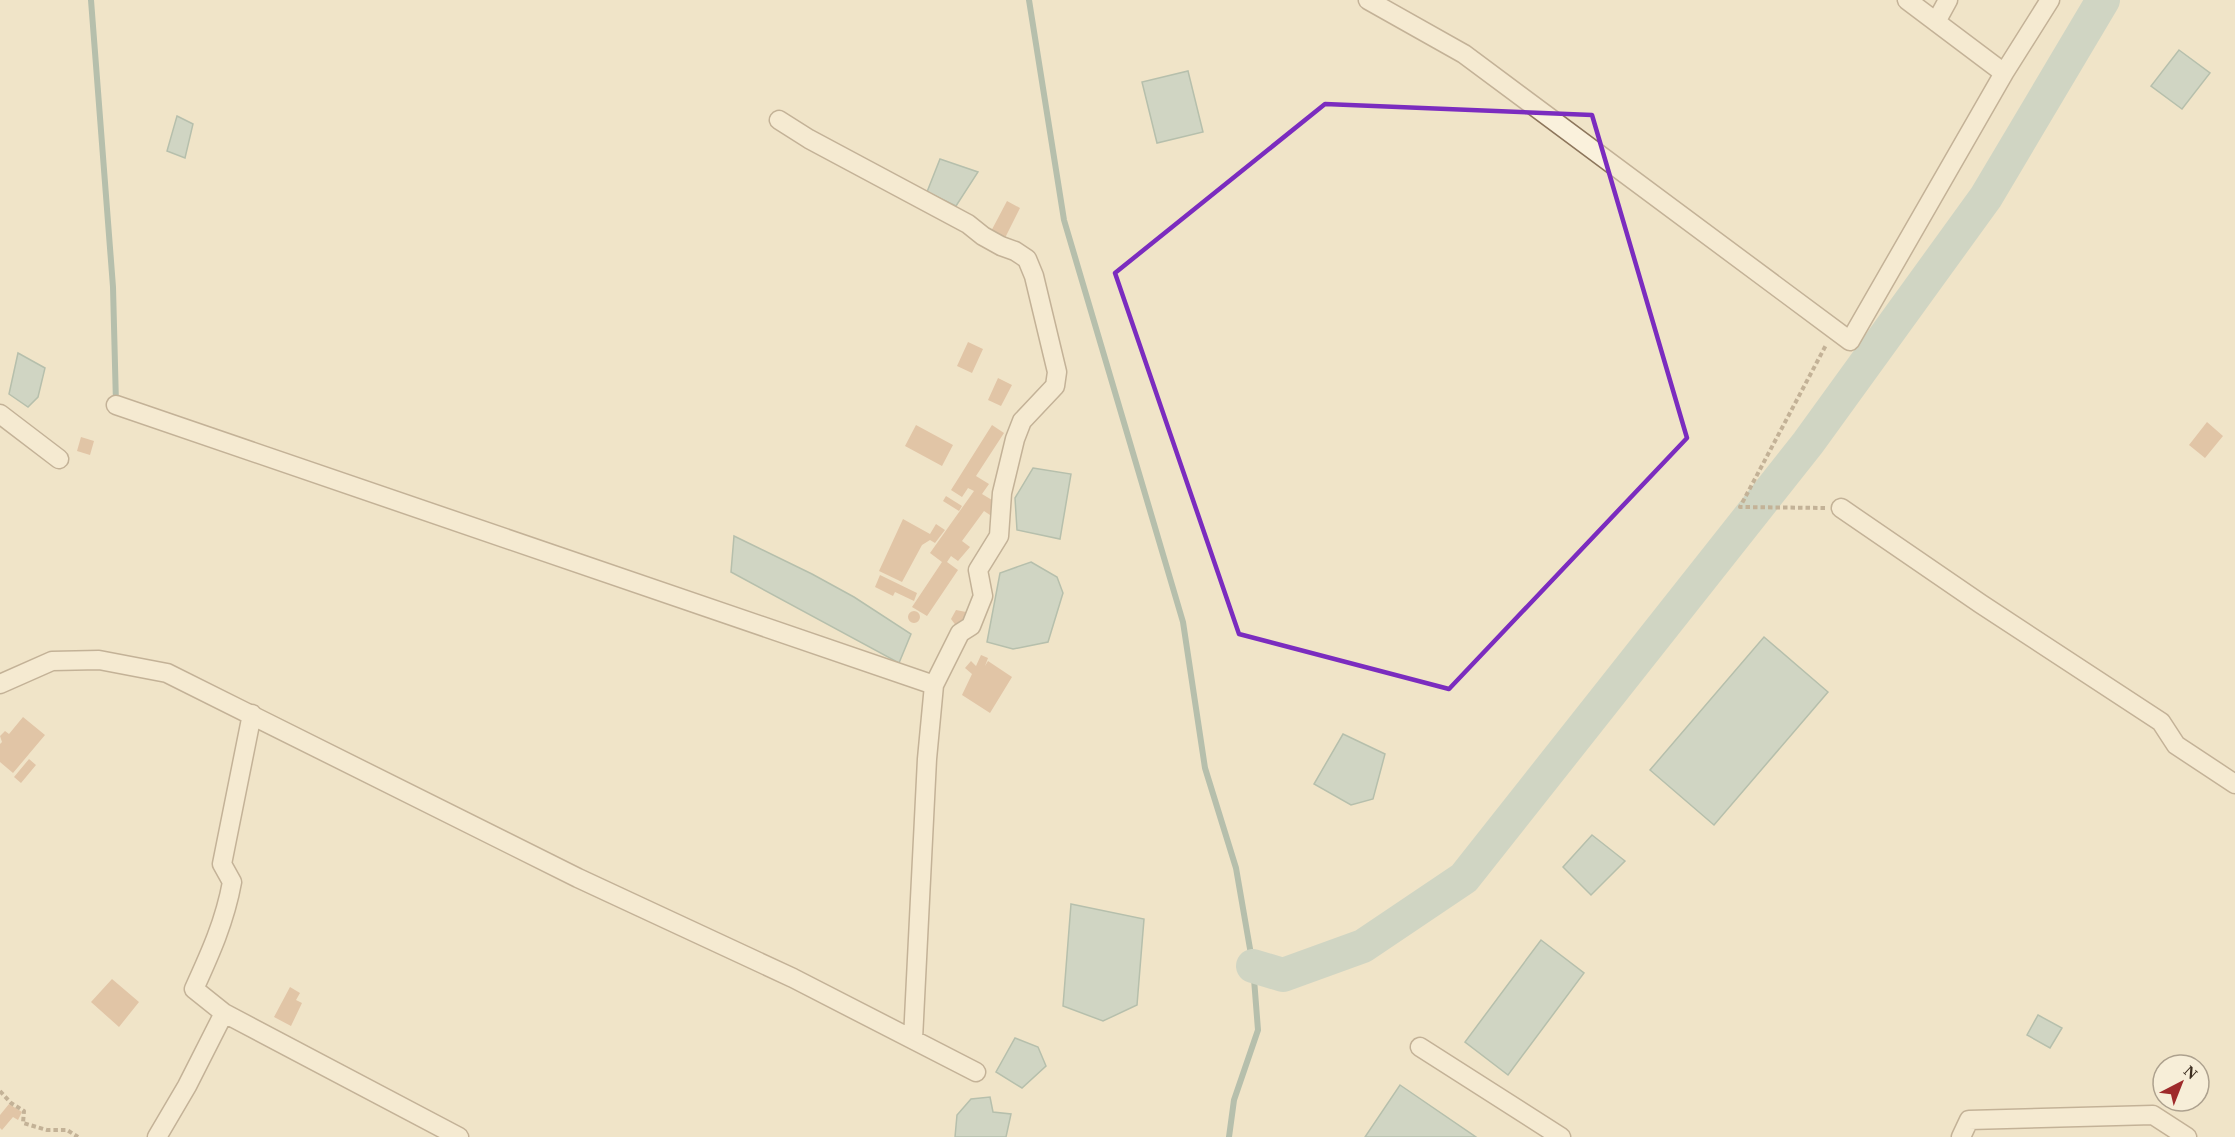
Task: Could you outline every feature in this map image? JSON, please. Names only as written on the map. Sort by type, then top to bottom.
[{"type":"street","points":[[1368,0],[1464,54],[1850,340],[2004,73],[2050,0]]},
{"type":"street","points":[[1907,0],[2004,73]]},
{"type":"street","points":[[1936,22],[1948,0]]},
{"type":"street","points":[[779,120],[809,140],[968,224],[1027,260],[1034,276],[1057,372],[1055,386],[1022,421],[1015,439],[1002,493],[999,536],[978,570],[983,596],[971,626],[960,633],[934,685],[927,759],[914,1039]]},
{"type":"street","points":[[116,405],[934,685]]},
{"type":"street","points":[[0,414],[59,459]]},
{"type":"street","points":[[1841,508],[1981,604],[2161,722],[2176,745],[2235,784]]},
{"type":"street","points":[[0,684],[52,661],[99,660],[167,673],[578,878],[793,978],[976,1072]]},
{"type":"street","points":[[252,714],[222,864],[232,882],[227,909],[218,937],[194,989],[224,1013],[459,1137]]},
{"type":"street","points":[[157,1137],[187,1086],[224,1013]]},
{"type":"street","points":[[1420,1047],[1561,1137]]},
{"type":"street","points":[[1961,1137],[1969,1120],[2153,1115],[2187,1137]]},
{"type":"path","points":[[1835,329],[1740,507],[1841,508]]},
{"type":"path","points":[[0,1091],[24,1111],[23,1123],[47,1130],[67,1130],[78,1137]]},
{"type":"highlighted area","points":[[1325,104],[1592,115],[1687,438],[1449,689],[1239,634],[1115,273]]},
{"type":"water","points":[[2179,50],[2210,73],[2182,109],[2151,86]]},
{"type":"water","points":[[1188,71],[1203,132],[1157,143],[1142,82]]},
{"type":"water","points":[[177,116],[193,124],[185,158],[167,151]]},
{"type":"water","points":[[940,159],[978,172],[956,206],[927,192]]},
{"type":"water","points":[[18,353],[45,368],[38,397],[28,407],[9,394]]},
{"type":"water","points":[[1033,468],[1071,474],[1060,539],[1017,530],[1015,498]]},
{"type":"water","points":[[734,536],[854,597],[911,634],[899,663],[731,572]]},
{"type":"water","points":[[1031,562],[1057,577],[1063,593],[1048,642],[1013,649],[987,642],[1000,573]]},
{"type":"water","points":[[1764,637],[1828,692],[1714,825],[1650,770]]},
{"type":"water","points":[[1343,734],[1385,754],[1373,799],[1351,805],[1314,784]]},
{"type":"water","points":[[1592,835],[1625,861],[1591,895],[1563,867]]},
{"type":"water","points":[[1071,904],[1144,919],[1137,1005],[1103,1021],[1063,1006]]},
{"type":"water","points":[[1541,940],[1584,973],[1508,1075],[1465,1042]]},
{"type":"water","points":[[2038,1015],[2062,1028],[2050,1048],[2027,1035]]},
{"type":"water","points":[[1015,1038],[1038,1047],[1046,1066],[1022,1088],[996,1072]]},
{"type":"water","points":[[1400,1085],[1476,1137],[1365,1137]]},
{"type":"water","points":[[990,1097],[993,1112],[1011,1114],[1006,1137],[955,1137],[957,1115],[971,1099]]},
{"type":"building","points":[[1007,201],[1020,208],[1002,244],[988,237]]},
{"type":"building","points":[[968,342],[983,349],[972,373],[957,366]]},
{"type":"building","points":[[998,378],[1012,385],[1001,406],[988,400]]},
{"type":"building","points":[[2207,422],[2223,436],[2205,458],[2189,445]]},
{"type":"building","points":[[916,425],[953,445],[942,466],[905,446]]},
{"type":"building","points":[[992,425],[1004,433],[976,476],[989,484],[982,494],[997,503],[990,515],[984,511],[962,541],[970,547],[958,561],[951,556],[947,562],[958,570],[927,616],[912,607],[942,562],[930,553],[974,491],[968,488],[962,497],[951,490]]},
{"type":"building","points":[[81,437],[94,441],[90,455],[77,451]]},
{"type":"building","points":[[946,496],[962,506],[959,511],[943,501]]},
{"type":"building","points":[[903,519],[930,534],[936,524],[945,530],[935,543],[930,540],[922,545],[902,582],[879,571]]},
{"type":"building","points":[[880,575],[917,593],[914,601],[895,592],[893,596],[875,587]]},
{"type":"building","points":[[956,610],[966,612],[969,619],[957,627],[951,619]]},
{"type":"building","points":[[916,611],[919,612],[919,622],[912,623],[909,622],[908,615],[909,612]]},
{"type":"building","points":[[981,655],[988,658],[985,666],[988,661],[1012,677],[990,713],[962,695],[972,674],[965,668],[971,661],[976,666]]},
{"type":"building","points":[[23,717],[45,735],[13,773],[0,762],[2,742],[0,736],[5,731],[9,734]]},
{"type":"building","points":[[29,759],[36,765],[21,783],[14,777]]},
{"type":"building","points":[[112,979],[139,1002],[119,1027],[91,1002]]},
{"type":"building","points":[[290,987],[300,993],[296,1000],[302,1003],[291,1026],[274,1017]]},
{"type":"building","points":[[9,1104],[22,1112],[18,1120],[13,1117],[2,1130],[0,1115]]},
{"type":"waterway","points":[[91,0],[113,287],[116,404]]},
{"type":"waterway","points":[[1029,0],[1064,220],[1183,622],[1205,768],[1236,868],[1253,966],[1258,1030],[1234,1100],[1229,1137]]},
{"type":"waterway","points":[[1253,966],[1283,975],[1363,946],[1464,878],[1808,443],[1986,197],[2103,0]]}]
